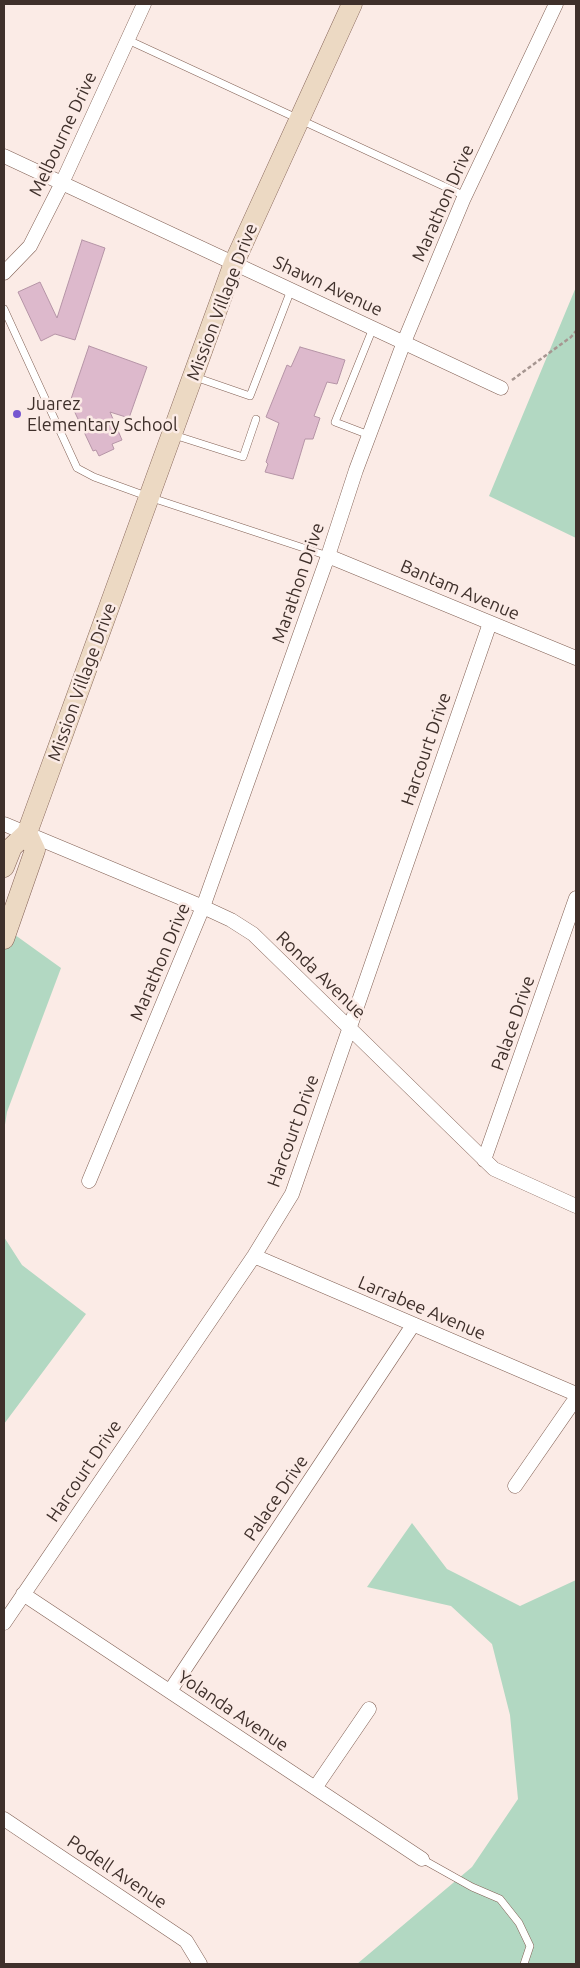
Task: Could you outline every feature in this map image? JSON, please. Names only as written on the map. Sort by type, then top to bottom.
[{"type":"main road","name":"Mission Village Drive","points":[[4,867],[12,847],[27,833],[234,263],[352,4]]},
{"type":"main road","points":[[4,939],[34,850],[27,833]]},
{"type":"street","name":"Melbourne Drive","points":[[4,273],[30,246],[62,183],[144,4]]},
{"type":"street","name":"Marathon Drive","points":[[89,1181],[203,907],[369,435],[404,342],[465,196],[556,4]]},
{"type":"street","name":"Shawn Avenue","points":[[4,156],[501,388]]},
{"type":"street","name":"Bantam Avenue","points":[[328,556],[576,658]]},
{"type":"street","name":"Harcourt Drive","points":[[4,1623],[254,1256],[292,1194],[490,623]]},
{"type":"street","name":"Ronda Avenue","points":[[4,824],[203,907],[253,934],[494,1169],[576,1206]]},
{"type":"street","name":"Palace Drive","points":[[484,1160],[576,898]]},
{"type":"street","name":"Larrabee Avenue","points":[[254,1256],[576,1394]]},
{"type":"street","name":"Palace Drive","points":[[170,1692],[413,1324]]},
{"type":"street","points":[[515,1486],[576,1398]]},
{"type":"street","name":"Yolanda Avenue","points":[[23,1594],[422,1858]]},
{"type":"street","points":[[314,1788],[368,1709]]},
{"type":"street","name":"Podell Avenue","points":[[4,1819],[186,1940],[200,1964]]},
{"type":"lane","points":[[128,40],[465,196]]},
{"type":"lane","points":[[193,376],[250,396],[291,289]]},
{"type":"lane","points":[[4,309],[78,468],[94,477],[149,497],[328,556]]},
{"type":"lane","points":[[369,435],[334,422],[373,327]]},
{"type":"lane","points":[[172,434],[243,457],[256,419]]},
{"type":"lane","points":[[422,1858],[472,1887],[500,1899],[519,1923],[530,1946],[524,1964]]},
{"type":"path","points":[[501,388],[572,338],[576,331]]},
{"type":"green space","points":[[576,287],[576,538],[489,496]]},
{"type":"green space","points":[[4,927],[61,968],[7,1112],[4,1131]]},
{"type":"green space","points":[[4,1237],[22,1265],[86,1314],[4,1424]]},
{"type":"green space","points":[[412,1523],[447,1569],[520,1606],[576,1580],[576,1964],[357,1964],[472,1867],[518,1799],[510,1715],[492,1644],[451,1606],[367,1587]]},
{"type":"building","points":[[82,240],[105,248],[75,340],[55,334],[41,341],[18,292],[40,282],[57,318]]},
{"type":"building","points":[[89,346],[147,367],[129,418],[110,412],[122,440],[112,444],[114,449],[99,456],[96,450],[93,451],[70,402]]},
{"type":"building","points":[[300,347],[345,360],[337,384],[327,382],[314,416],[320,418],[313,439],[305,439],[293,479],[265,472],[268,464],[266,462],[279,423],[266,417],[287,365],[291,367]]},
{"type":"place","name":"Juarez Elementary School","points":[[17,414]]}]
